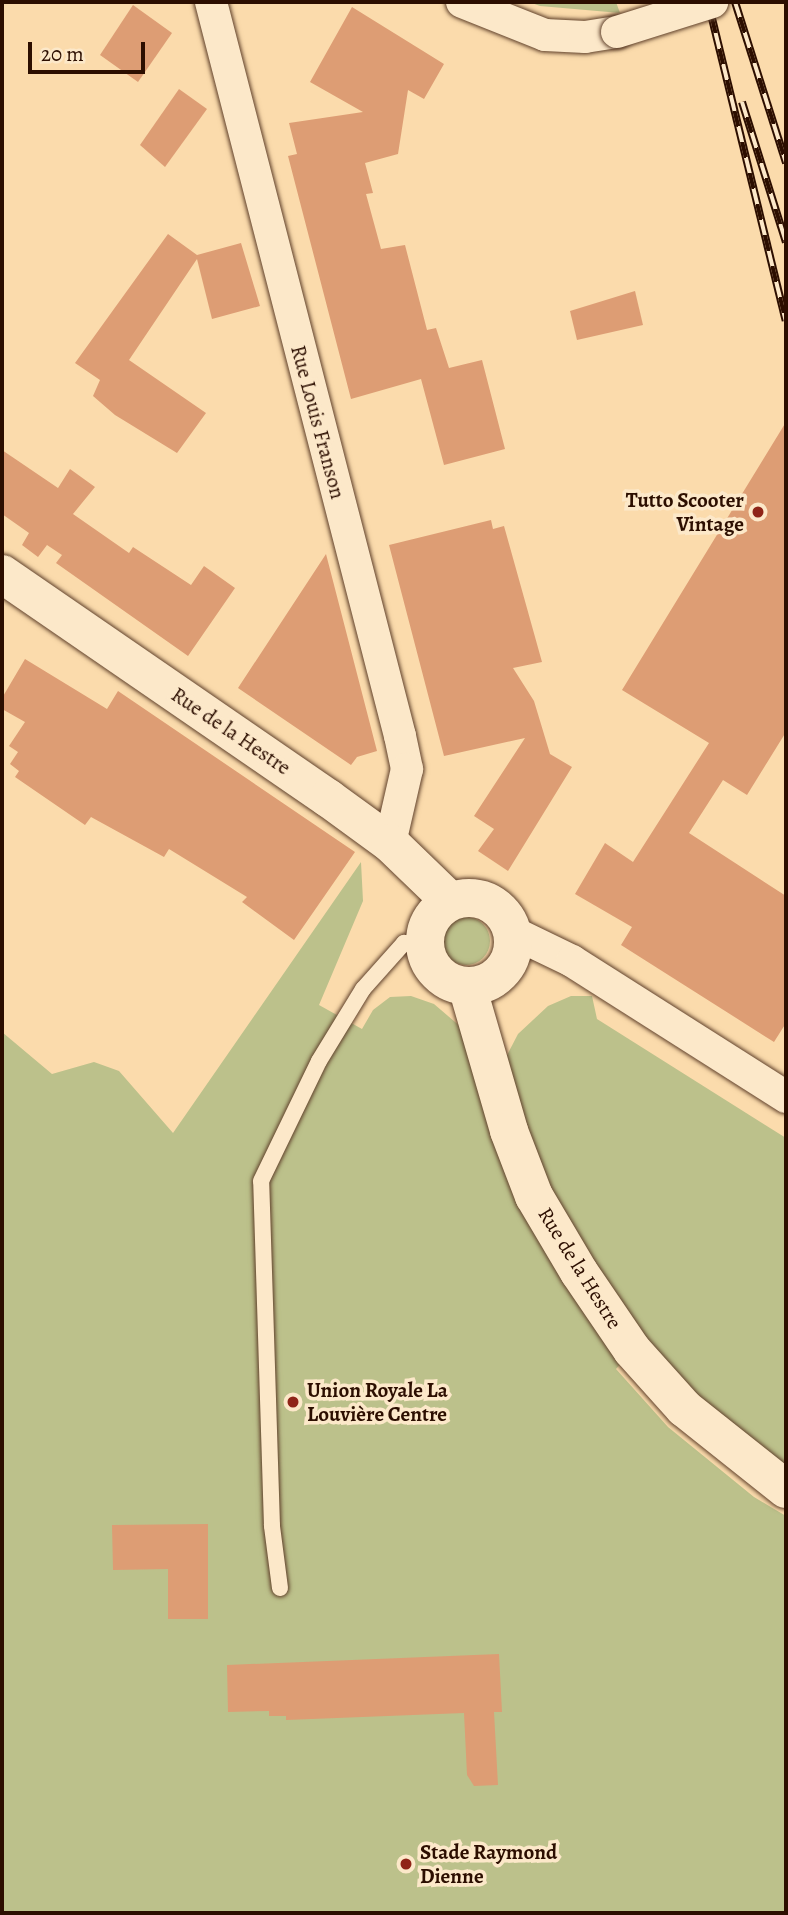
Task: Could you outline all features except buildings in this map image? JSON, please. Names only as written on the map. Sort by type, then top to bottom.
[{"type":"street","name":"Rue Louis Franson","points":[[211,2],[400,736],[407,769],[390,844]]},
{"type":"street","points":[[462,2],[545,35],[586,37],[617,32],[712,2]]},
{"type":"street","name":"Rue de la Hestre","points":[[2,574],[390,844],[450,901]]},
{"type":"street","points":[[472,897],[489,902],[505,916],[512,932],[508,963],[497,976],[467,986],[454,984],[434,970],[425,947],[434,914],[450,901],[472,897]]},
{"type":"street","points":[[512,932],[572,961],[786,1097]]},
{"type":"street","name":"Rue de la Hestre","points":[[467,986],[529,1183],[579,1272],[632,1350],[684,1408],[786,1489]]},
{"type":"lane","points":[[280,1588],[272,1526],[261,1181],[319,1061],[363,989],[404,943],[425,947]]},
{"type":"green space","points":[[529,2],[616,2],[620,13],[540,6]]},
{"type":"green space","name":"Union Royale La Louvière Centre","points":[[361,862],[363,901],[319,1005],[362,1029],[373,1010],[390,997],[411,996],[434,1004],[503,1063],[518,1034],[548,1006],[571,996],[592,996],[597,1019],[786,1138],[786,1489],[632,1351],[616,1369],[668,1427],[754,1497],[786,1516],[786,1913],[2,1913],[2,1032],[52,1074],[94,1062],[119,1071],[173,1133]]},
{"type":"green space","points":[[466,917],[483,924],[490,941],[483,958],[466,965],[449,958],[442,941],[449,924]]},
{"type":"railway","points":[[708,2],[786,321]]},
{"type":"railway","points":[[735,2],[786,163]]},
{"type":"railway","points":[[742,102],[786,242]]},
{"type":"place","name":"Tutto Scooter Vintage","points":[[758,512]]},
{"type":"place","name":"Union Royale La Louvière Centre","points":[[293,1402]]},
{"type":"place","name":"Stade Raymond Dienne","points":[[406,1864]]}]
